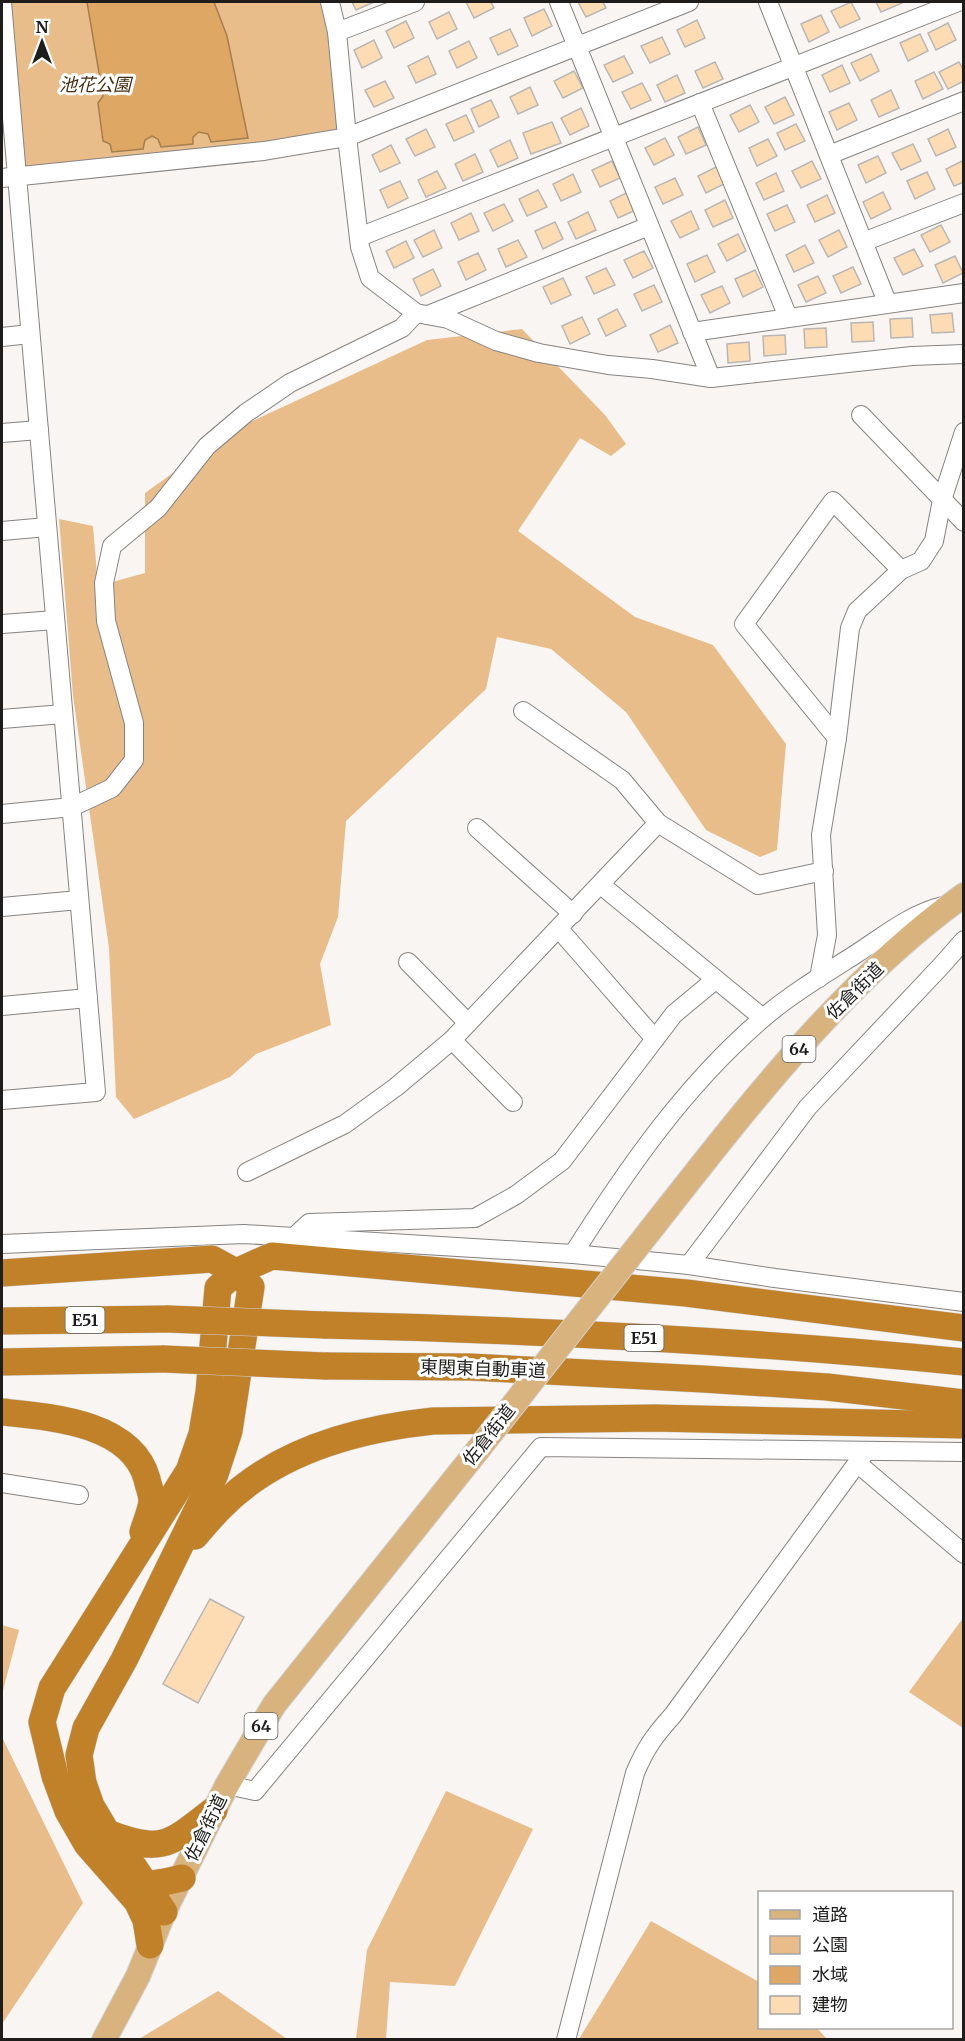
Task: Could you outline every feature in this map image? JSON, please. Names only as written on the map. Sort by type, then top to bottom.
[{"type":"highway","points":[[150,1945],[146,1920],[136,1900],[87,1844],[68,1811],[55,1776],[42,1722],[52,1688],[189,1471],[202,1434],[209,1392],[218,1288],[236,1272],[272,1256],[686,1293],[963,1328]]},
{"type":"highway","points":[[2,1273],[212,1259],[236,1272],[251,1287],[229,1431],[215,1474],[124,1660],[86,1728],[80,1755],[82,1783],[91,1806],[107,1833],[127,1857],[164,1912]]},
{"type":"highway","name":"E51","points":[[2,1321],[168,1319],[472,1328],[826,1349],[963,1362]]},
{"type":"highway","name":"東関東自動車道","points":[[2,1362],[164,1359],[325,1366],[470,1367],[826,1387],[963,1403]]},
{"type":"highway","points":[[2,1412],[64,1419],[91,1427],[116,1440],[142,1464],[152,1500],[137,1553]]},
{"type":"highway","points":[[172,1563],[221,1507],[281,1462],[318,1447],[396,1425],[433,1421],[632,1418],[963,1425]]},
{"type":"highway","points":[[107,1833],[135,1843],[156,1845],[180,1838],[214,1810]]},
{"type":"highway","points":[[115,1876],[136,1884],[182,1878]]},
{"type":"main road","name":"佐倉街道","points":[[104,2040],[138,1976],[164,1912],[214,1810],[274,1705],[760,1092],[840,1005],[897,949],[957,900]]},
{"type":"street","points":[[330,2],[337,32],[360,247],[370,278],[400,303],[422,314],[448,319],[496,341],[539,353],[608,365],[711,378],[912,356],[963,354]]},
{"type":"street","points":[[337,32],[415,2]]},
{"type":"street","points":[[560,2],[711,378]]},
{"type":"street","points":[[9,177],[264,151],[347,137],[689,2]]},
{"type":"street","points":[[768,2],[887,302]]},
{"type":"street","points":[[358,237],[958,2]]},
{"type":"street","points":[[2,14],[9,177],[30,334],[96,1092],[2,1100]]},
{"type":"street","points":[[829,155],[963,101]]},
{"type":"street","points":[[700,103],[788,317]]},
{"type":"street","points":[[863,242],[963,202]]},
{"type":"street","points":[[2,814],[72,807],[112,788],[134,760],[134,723],[106,621],[104,583],[112,546],[158,508],[207,446],[246,413],[290,383],[402,328],[422,314],[650,226]]},
{"type":"street","points":[[692,332],[887,302],[963,293]]},
{"type":"street","points":[[2,337],[30,334]]},
{"type":"street","points":[[861,415],[963,522]]},
{"type":"street","points":[[2,433],[39,430]]},
{"type":"street","points":[[819,978],[827,935],[821,835],[837,738],[850,628],[857,611],[901,570],[921,561],[934,541],[942,500],[963,432]]},
{"type":"street","points":[[837,738],[744,624],[833,501],[901,570]]},
{"type":"street","points":[[2,531],[47,527]]},
{"type":"street","points":[[2,624],[55,620]]},
{"type":"street","points":[[523,711],[622,780],[658,823],[758,885],[824,871]]},
{"type":"street","points":[[2,719],[63,714]]},
{"type":"street","points":[[247,1172],[345,1124],[396,1087],[452,1040],[658,823]]},
{"type":"street","points":[[477,828],[573,914]]},
{"type":"street","points":[[601,885],[763,1018]]},
{"type":"street","points":[[2,908],[80,900]]},
{"type":"street","points":[[573,1254],[615,1188],[656,1132],[704,1076],[763,1018],[901,924],[927,910],[957,900]]},
{"type":"street","points":[[559,929],[655,1039]]},
{"type":"street","points":[[689,1265],[808,1107],[963,940]]},
{"type":"street","points":[[408,962],[468,1023]]},
{"type":"street","points":[[293,1238],[309,1223],[475,1218],[516,1196],[562,1161],[674,1014],[715,980]]},
{"type":"street","points":[[2,1006],[88,998]]},
{"type":"street","points":[[452,1040],[513,1102]]},
{"type":"street","points":[[2,1244],[243,1234],[573,1254],[689,1265],[963,1302]]},
{"type":"street","points":[[227,1785],[255,1791],[541,1447],[862,1457],[963,1452]]},
{"type":"street","points":[[862,1457],[963,1554]]},
{"type":"street","points":[[566,2040],[635,1773],[641,1758],[651,1740],[673,1715],[862,1457]]},
{"type":"street","points":[[2,1483],[80,1495]]},
{"type":"green space","name":"池花公園","points":[[2,2],[330,2],[347,137],[17,176]]},
{"type":"green space","points":[[522,329],[605,415],[626,444],[611,456],[580,438],[518,531],[635,617],[713,645],[786,744],[777,850],[760,857],[706,830],[626,712],[551,649],[497,637],[486,689],[346,821],[338,917],[320,964],[331,1025],[256,1054],[230,1077],[134,1119],[116,1097],[109,948],[73,696],[59,519],[93,526],[98,586],[145,573],[145,493],[233,430],[427,340]]},
{"type":"green space","points":[[963,1618],[963,1728],[909,1692]]},
{"type":"green space","points":[[2,1625],[19,1630],[2,1694]]},
{"type":"green space","points":[[2,1737],[83,1903],[2,2024]]},
{"type":"green space","points":[[446,1791],[533,1829],[455,1986],[390,1982],[386,2039],[356,2039],[367,1950]]},
{"type":"green space","points":[[651,1921],[758,1981],[758,2029],[818,2029],[827,2039],[579,2039]]},
{"type":"green space","points":[[218,1991],[287,2039],[139,2039]]},
{"type":"water","points":[[87,2],[214,2],[227,36],[248,138],[211,142],[208,134],[199,132],[193,137],[193,144],[161,147],[158,139],[152,136],[145,140],[143,149],[112,152],[110,144],[103,141],[98,103],[103,96]]},
{"type":"building","points":[[352,2],[374,2],[356,10]]},
{"type":"building","points":[[466,2],[491,2],[494,8],[474,18]]},
{"type":"building","points":[[578,2],[603,2],[606,8],[586,17]]},
{"type":"building","points":[[851,2],[860,19],[840,28],[831,11]]},
{"type":"building","points":[[876,2],[901,2],[902,3],[881,12]]},
{"type":"building","points":[[544,9],[552,26],[532,36],[524,18]]},
{"type":"building","points":[[449,12],[457,29],[437,39],[429,22]]},
{"type":"building","points":[[821,15],[829,32],[809,42],[801,24]]},
{"type":"building","points":[[697,20],[705,38],[685,47],[677,30]]},
{"type":"building","points":[[406,21],[414,38],[394,48],[386,31]]},
{"type":"building","points":[[948,23],[956,40],[936,50],[928,33]]},
{"type":"building","points":[[510,29],[518,46],[498,55],[490,38]]},
{"type":"building","points":[[920,34],[928,51],[908,61],[900,43]]},
{"type":"building","points":[[662,37],[670,54],[650,63],[641,46]]},
{"type":"building","points":[[374,40],[382,58],[362,68],[354,50]]},
{"type":"building","points":[[469,41],[477,58],[457,68],[449,51]]},
{"type":"building","points":[[871,54],[879,71],[860,81],[851,63]]},
{"type":"building","points":[[428,56],[436,74],[416,83],[408,66]]},
{"type":"building","points":[[624,56],[633,73],[613,82],[604,65]]},
{"type":"building","points":[[715,62],[723,79],[703,88],[695,71]]},
{"type":"building","points":[[959,62],[964,71],[964,81],[948,89],[939,72]]},
{"type":"building","points":[[842,65],[850,83],[830,92],[822,75]]},
{"type":"building","points":[[574,71],[583,88],[563,98],[554,81]]},
{"type":"building","points":[[934,72],[943,89],[923,99],[915,81]]},
{"type":"building","points":[[677,75],[685,93],[665,102],[657,85]]},
{"type":"building","points":[[385,81],[394,98],[374,107],[365,90]]},
{"type":"building","points":[[642,83],[651,100],[631,109],[622,92]]},
{"type":"building","points":[[530,87],[538,105],[518,114],[510,97]]},
{"type":"building","points":[[891,90],[899,108],[879,117],[871,100]]},
{"type":"building","points":[[785,97],[794,115],[774,124],[765,107]]},
{"type":"building","points":[[491,100],[499,117],[479,127],[471,109]]},
{"type":"building","points":[[849,103],[857,120],[837,130],[829,112]]},
{"type":"building","points":[[750,105],[759,122],[739,132],[730,115]]},
{"type":"building","points":[[581,108],[589,126],[570,135],[561,118]]},
{"type":"building","points":[[466,115],[474,132],[454,141],[446,124]]},
{"type":"building","points":[[552,122],[561,143],[531,154],[523,133]]},
{"type":"building","points":[[796,124],[805,141],[785,150],[777,133]]},
{"type":"building","points":[[698,127],[706,145],[686,154],[678,137]]},
{"type":"building","points":[[426,129],[435,147],[415,156],[406,139]]},
{"type":"building","points":[[948,129],[956,147],[936,156],[928,139]]},
{"type":"building","points":[[665,138],[674,155],[654,165],[645,148]]},
{"type":"building","points":[[768,139],[777,156],[757,166],[749,148]]},
{"type":"building","points":[[510,140],[518,158],[498,167],[490,150]]},
{"type":"building","points":[[913,144],[921,161],[901,170],[892,153]]},
{"type":"building","points":[[391,145],[400,163],[380,172],[372,155]]},
{"type":"building","points":[[475,154],[483,172],[463,181],[455,164]]},
{"type":"building","points":[[878,156],[886,173],[866,183],[858,165]]},
{"type":"building","points":[[964,160],[964,182],[954,186],[946,169]]},
{"type":"building","points":[[612,161],[620,178],[600,187],[592,170]]},
{"type":"building","points":[[812,161],[821,179],[801,188],[792,171]]},
{"type":"building","points":[[718,166],[726,183],[706,193],[698,176]]},
{"type":"building","points":[[437,171],[446,188],[426,197],[418,180]]},
{"type":"building","points":[[927,172],[935,189],[915,199],[907,181]]},
{"type":"building","points":[[776,173],[784,191],[764,200],[756,183]]},
{"type":"building","points":[[573,174],[581,192],[561,201],[553,184]]},
{"type":"building","points":[[675,178],[683,195],[663,204],[655,187]]},
{"type":"building","points":[[400,181],[408,198],[388,208],[380,190]]},
{"type":"building","points":[[538,190],[547,207],[527,216],[519,199]]},
{"type":"building","points":[[630,191],[638,209],[618,218],[610,201]]},
{"type":"building","points":[[883,192],[891,209],[871,219],[863,202]]},
{"type":"building","points":[[827,195],[835,213],[815,222],[807,205]]},
{"type":"building","points":[[725,200],[733,218],[713,227],[705,210]]},
{"type":"building","points":[[504,204],[513,221],[493,231],[484,213]]},
{"type":"building","points":[[787,205],[795,222],[775,231],[767,214]]},
{"type":"building","points":[[691,211],[699,229],[680,238],[671,221]]},
{"type":"building","points":[[588,212],[596,230],[576,239],[568,222]]},
{"type":"building","points":[[471,213],[479,231],[459,240],[451,223]]},
{"type":"building","points":[[555,222],[563,239],[543,249],[535,231]]},
{"type":"building","points":[[941,225],[950,242],[930,252],[921,235]]},
{"type":"building","points":[[434,230],[442,248],[423,257],[414,240]]},
{"type":"building","points":[[839,230],[847,247],[828,257],[819,240]]},
{"type":"building","points":[[738,234],[746,251],[727,261],[718,244]]},
{"type":"building","points":[[518,240],[527,257],[506,267],[498,249]]},
{"type":"building","points":[[406,241],[414,258],[394,268],[386,251]]},
{"type":"building","points":[[805,245],[814,263],[794,272],[786,255]]},
{"type":"building","points":[[914,249],[923,266],[903,275],[894,258]]},
{"type":"building","points":[[644,251],[653,268],[633,278],[624,260]]},
{"type":"building","points":[[478,253],[486,270],[466,280],[458,262]]},
{"type":"building","points":[[707,255],[715,272],[695,282],[687,264]]},
{"type":"building","points":[[955,256],[963,273],[943,283],[935,265]]},
{"type":"building","points":[[853,267],[861,284],[841,293],[833,276]]},
{"type":"building","points":[[606,268],[615,285],[594,294],[586,277]]},
{"type":"building","points":[[433,269],[441,286],[421,296],[413,279]]},
{"type":"building","points":[[755,270],[763,287],[743,297],[735,279]]},
{"type":"building","points":[[818,276],[826,293],[806,302],[798,285]]},
{"type":"building","points":[[563,278],[571,295],[551,304],[543,287]]},
{"type":"building","points":[[654,285],[662,302],[642,311],[634,294]]},
{"type":"building","points":[[722,286],[730,303],[710,313],[701,295]]},
{"type":"building","points":[[617,309],[626,326],[606,336],[598,319]]},
{"type":"building","points":[[952,313],[954,332],[932,333],[930,315]]},
{"type":"building","points":[[582,317],[590,334],[570,344],[562,326]]},
{"type":"building","points":[[912,318],[913,337],[891,338],[890,319]]},
{"type":"building","points":[[873,322],[874,341],[852,342],[851,323]]},
{"type":"building","points":[[670,325],[678,343],[658,352],[650,335]]},
{"type":"building","points":[[826,328],[827,347],[805,348],[804,329]]},
{"type":"building","points":[[785,335],[786,354],[764,356],[763,336]]},
{"type":"building","points":[[749,342],[750,361],[728,363],[727,344]]},
{"type":"building","points":[[210,1599],[244,1617],[198,1703],[163,1684]]}]
